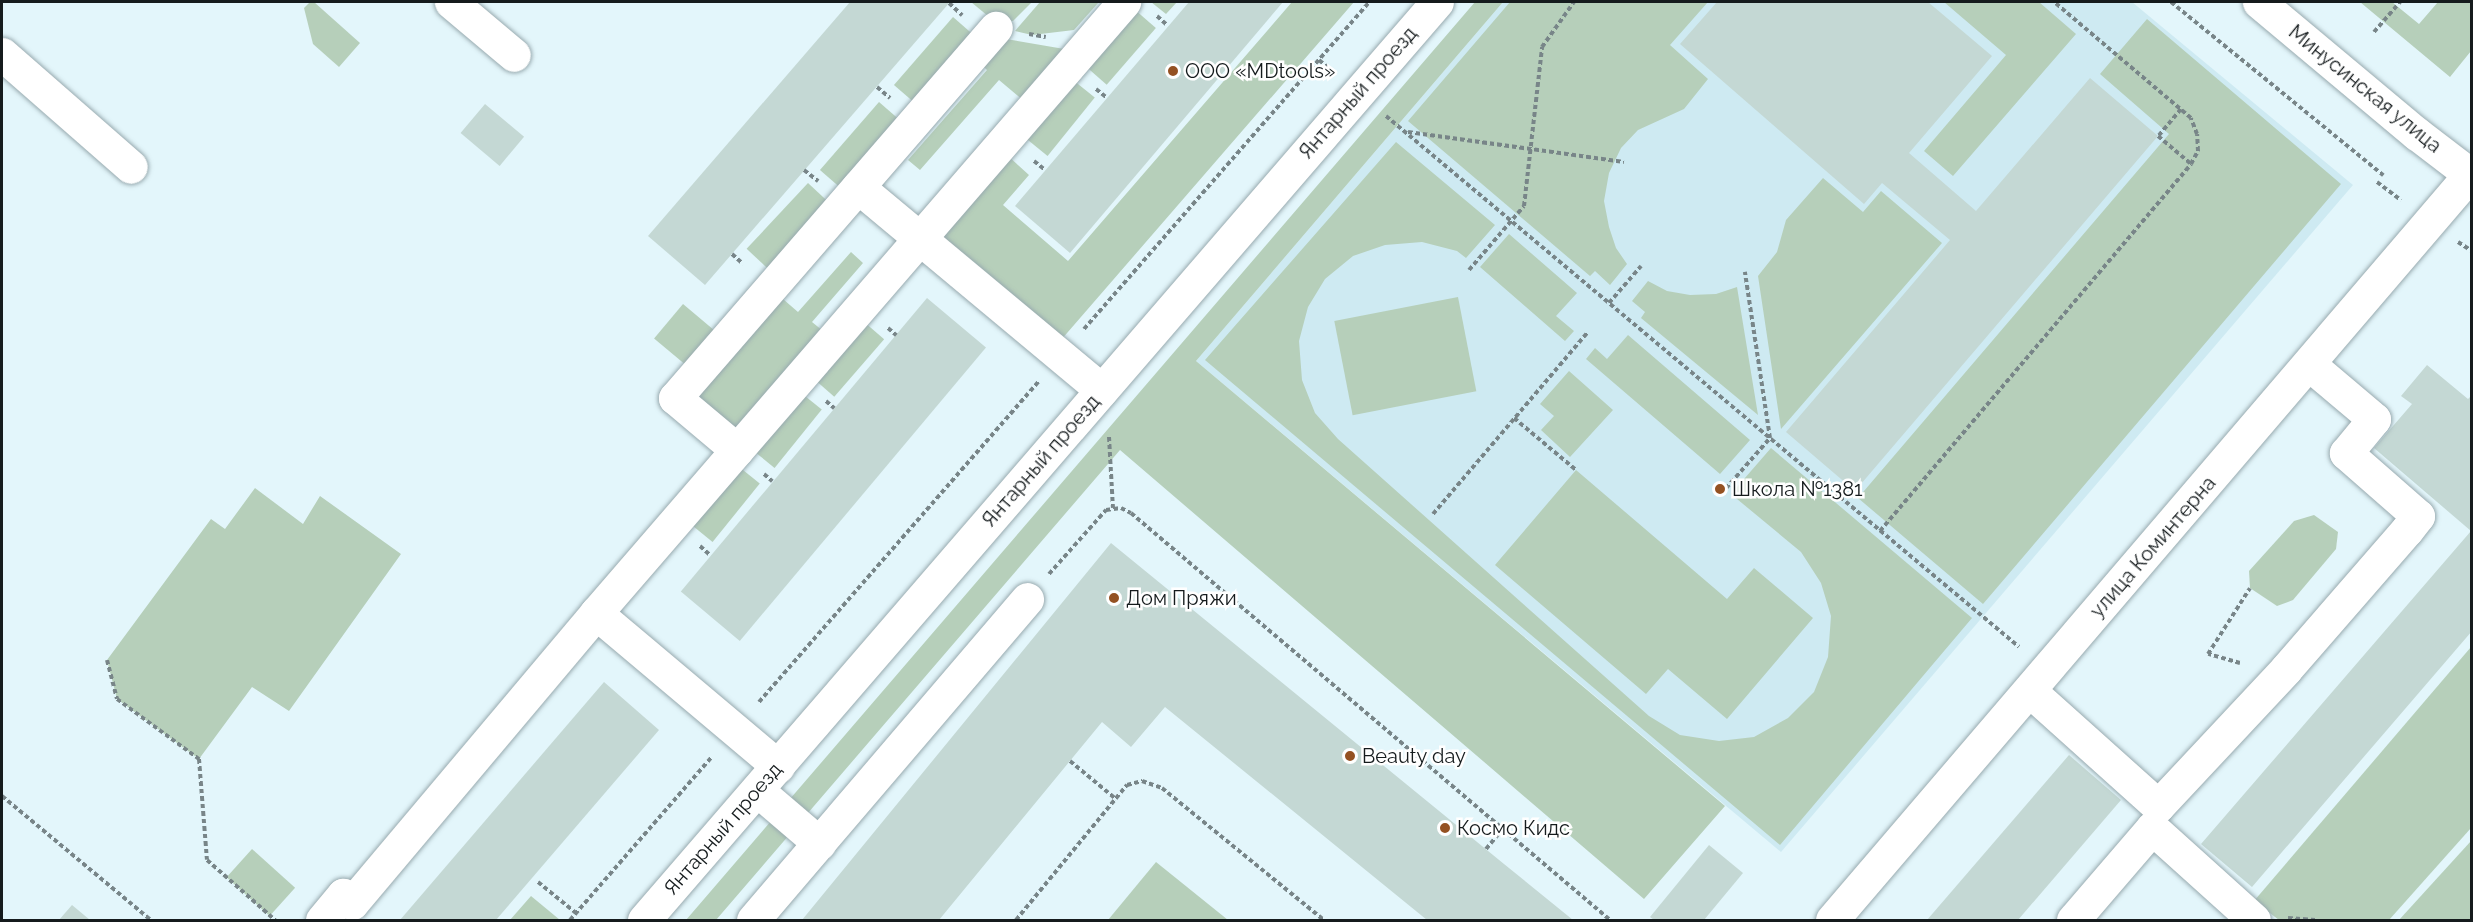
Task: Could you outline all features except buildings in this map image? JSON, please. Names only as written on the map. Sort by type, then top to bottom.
[{"type":"street","points":[[451,2],[514,56]]},
{"type":"street","points":[[322,921],[343,895],[352,903],[596,613],[1124,2]]},
{"type":"street","name":"Янтарный проезд","points":[[645,921],[1437,2]]},
{"type":"street","name":"Минусинская улица","points":[[2259,2],[2417,134],[2471,174]]},
{"type":"street","points":[[737,450],[675,398],[996,28]]},
{"type":"street","points":[[2,54],[131,166]]},
{"type":"street","name":"улица Коминтерна","points":[[1832,921],[2471,174]]},
{"type":"street","points":[[858,187],[918,240],[1102,390]]},
{"type":"street","points":[[2073,921],[2155,817],[2418,516],[2346,453],[2374,419],[2309,364]]},
{"type":"street","points":[[753,921],[1027,599]]},
{"type":"street","points":[[596,613],[735,729],[767,778],[819,843]]},
{"type":"street","points":[[2039,681],[2155,817],[2254,921]]},
{"type":"path","points":[[570,921],[1370,2]]},
{"type":"path","points":[[1469,270],[1524,207],[1542,47],[1574,2]]},
{"type":"path","points":[[1880,531],[2191,164],[2198,151],[2197,134],[2191,118],[2054,2]]},
{"type":"path","points":[[2171,2],[2383,175]]},
{"type":"path","points":[[2374,32],[2400,2]]},
{"type":"path","points":[[996,28],[1088,44]]},
{"type":"path","points":[[1359,93],[1880,531],[2039,681]]},
{"type":"path","points":[[2181,109],[2158,136],[2191,164]]},
{"type":"path","points":[[1405,132],[1624,162]]},
{"type":"path","points":[[1609,303],[1641,266]]},
{"type":"path","points":[[1721,494],[1770,438],[1745,272]]},
{"type":"path","points":[[1433,514],[1587,333]]},
{"type":"path","points":[[1514,418],[1576,470]]},
{"type":"path","points":[[1027,599],[1099,515],[1106,510],[1121,508],[1140,521],[1610,921]]},
{"type":"path","points":[[2250,588],[2208,654],[2227,662],[2286,669]]},
{"type":"path","points":[[107,660],[117,699],[199,759],[207,860],[275,921]]},
{"type":"path","points":[[1070,761],[1116,799]]},
{"type":"path","points":[[1016,921],[1127,784],[1142,781],[1155,783],[1324,921]]},
{"type":"path","points":[[2,796],[151,921]]},
{"type":"path","points":[[1486,849],[1503,829]]},
{"type":"path","points":[[538,882],[576,913]]},
{"type":"shaded area","name":"Школа №1381","points":[[1503,2],[2132,2],[2353,185],[1781,852],[1196,361]]},
{"type":"green space","points":[[310,2],[314,2],[360,43],[339,67],[313,44],[304,8]]},
{"type":"green space","points":[[971,2],[1032,2],[1013,21],[994,21]]},
{"type":"green space","points":[[1040,2],[1099,2],[1074,30],[1032,35],[1015,31]]},
{"type":"green space","points":[[1151,2],[1177,2],[1166,14]]},
{"type":"green space","points":[[1292,2],[1354,2],[1061,340],[939,234],[1007,155],[1029,175],[1003,205],[1068,261]]},
{"type":"green space","points":[[1475,2],[1503,2],[1196,361],[1725,806],[1644,899],[1120,450],[716,920],[686,920]]},
{"type":"green space","points":[[1510,2],[1708,2],[1670,45],[1708,79],[1684,109],[1638,130],[1621,148],[1609,173],[1604,201],[1609,227],[1616,248],[1627,264],[1610,285],[1595,271],[1590,276],[1408,121]]},
{"type":"green space","points":[[1944,2],[2039,2],[2076,34],[1953,176],[1924,151],[2006,55]]},
{"type":"green space","points":[[2360,2],[2392,2],[2419,24],[2438,2],[2471,2],[2471,51],[2450,77]]},
{"type":"green space","points":[[1134,9],[1156,28],[1107,85],[1085,66]]},
{"type":"green space","points":[[953,17],[978,39],[919,107],[894,85]]},
{"type":"green space","points":[[2147,19],[2341,184],[1983,604],[1858,498],[2169,134],[2100,74]]},
{"type":"green space","points":[[1000,38],[1070,50],[1024,101],[999,80],[920,170],[908,160],[987,70],[978,61]]},
{"type":"green space","points":[[1073,80],[1095,98],[1048,156],[1026,138]]},
{"type":"green space","points":[[879,102],[903,123],[844,191],[820,170]]},
{"type":"green space","points":[[1396,142],[1495,225],[1466,258],[1457,251],[1422,242],[1385,245],[1353,256],[1325,279],[1308,307],[1299,341],[1302,380],[1315,413],[1338,439],[1649,716],[1680,735],[1719,741],[1754,737],[1788,718],[1814,692],[1828,657],[1831,616],[1821,583],[1801,552],[1731,494],[1771,448],[1972,618],[1780,845],[1205,360]]},
{"type":"green space","points":[[1823,178],[1863,212],[1881,191],[1942,243],[1781,429],[1758,276],[1777,252],[1786,220]]},
{"type":"green space","points":[[808,183],[832,206],[771,271],[747,249]]},
{"type":"green space","points":[[1509,234],[1577,293],[1556,316],[1574,331],[1565,341],[1480,267]]},
{"type":"green space","points":[[851,252],[863,263],[812,322],[823,331],[727,442],[682,404],[776,293],[798,312]]},
{"type":"green space","points":[[1648,281],[1667,291],[1690,295],[1716,294],[1737,287],[1758,415],[1641,318],[1645,312],[1632,301]]},
{"type":"green space","points":[[1458,297],[1476,391],[1353,415],[1334,321]]},
{"type":"green space","points":[[683,304],[716,332],[687,366],[654,338]]},
{"type":"green space","points":[[863,321],[884,339],[834,397],[813,378]]},
{"type":"green space","points":[[1628,335],[1750,440],[1720,474],[1586,359],[1595,348],[1607,359]]},
{"type":"green space","points":[[1569,371],[1613,410],[1570,457],[1541,430],[1554,416],[1540,404]]},
{"type":"green space","points":[[800,392],[822,410],[775,468],[753,450]]},
{"type":"green space","points":[[738,466],[760,484],[713,542],[691,524]]},
{"type":"green space","points":[[1576,470],[1727,599],[1754,568],[1813,618],[1727,719],[1668,669],[1646,694],[1495,565]]},
{"type":"green space","points":[[255,488],[303,524],[320,496],[401,554],[289,711],[252,687],[199,759],[117,699],[107,660],[211,519],[225,529]]},
{"type":"green space","points":[[2314,515],[2338,532],[2336,549],[2293,600],[2277,606],[2250,588],[2249,571],[2294,521]]},
{"type":"green space","points":[[2471,647],[2471,828],[2389,920],[2279,920],[2254,901]]},
{"type":"green space","points":[[2471,841],[2471,920],[2399,920]]},
{"type":"green space","points":[[252,849],[295,888],[270,916],[227,877]]},
{"type":"green space","points":[[1156,862],[1228,920],[1108,920]]},
{"type":"green space","points":[[531,896],[560,920],[510,920]]},
{"type":"place","name":"ООО «MDtools»","points":[[1173,71]]},
{"type":"place","name":"Школа №1381","points":[[1720,489]]},
{"type":"place","name":"Дом Пряжи","points":[[1114,598]]},
{"type":"place","name":"Beauty day","points":[[1350,756]]},
{"type":"place","name":"Космо Кидс","points":[[1445,828]]}]
